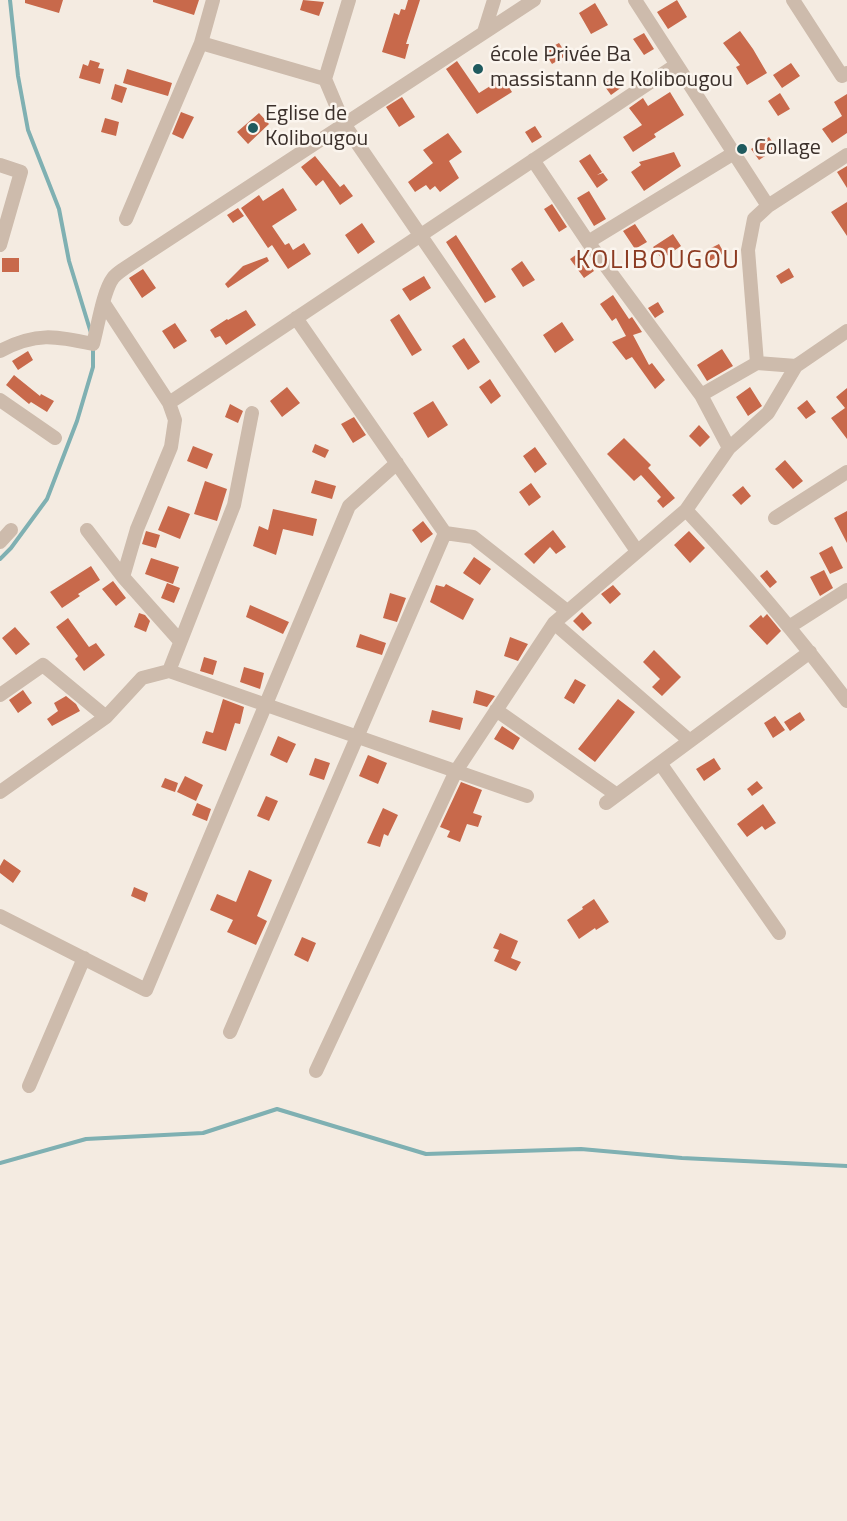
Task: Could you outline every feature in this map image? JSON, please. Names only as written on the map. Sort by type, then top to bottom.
[{"type":"street","points":[[126,219],[201,43],[213,0]]},
{"type":"street","points":[[349,0],[325,79],[344,124],[637,551]]},
{"type":"street","points":[[484,32],[494,0]]},
{"type":"street","points":[[0,351],[18,341],[44,336],[93,344],[103,302],[113,278],[124,268],[534,0]]},
{"type":"street","points":[[635,0],[768,206]]},
{"type":"street","points":[[793,0],[842,76],[847,73]]},
{"type":"street","points":[[201,43],[325,79]]},
{"type":"street","points":[[169,403],[676,65]]},
{"type":"street","points":[[588,242],[734,153]]},
{"type":"street","points":[[757,363],[748,250],[754,219],[768,206],[847,155]]},
{"type":"street","points":[[533,160],[588,242],[701,395],[729,448]]},
{"type":"street","points":[[0,165],[21,172],[0,245]]},
{"type":"street","points":[[103,302],[169,403],[175,420],[171,447],[137,529],[123,577]]},
{"type":"street","points":[[296,318],[445,533],[474,537],[567,611]]},
{"type":"street","points":[[316,1071],[456,771],[554,622],[686,510],[729,448],[768,413],[796,366],[847,331]]},
{"type":"street","points":[[701,395],[757,363],[796,366]]},
{"type":"street","points":[[0,400],[55,438]]},
{"type":"street","points":[[169,671],[234,505],[252,413]]},
{"type":"street","points":[[0,916],[146,990],[349,506],[397,463]]},
{"type":"street","points":[[775,518],[847,472]]},
{"type":"street","points":[[686,510],[789,627],[847,701]]},
{"type":"street","points":[[0,542],[12,530]]},
{"type":"street","points":[[87,530],[123,577],[180,641]]},
{"type":"street","points":[[230,1032],[445,533]]},
{"type":"street","points":[[789,627],[847,590]]},
{"type":"street","points":[[554,622],[690,741]]},
{"type":"street","points":[[496,710],[611,799],[810,652]]},
{"type":"street","points":[[0,695],[43,665],[106,717]]},
{"type":"street","points":[[0,792],[106,717],[142,678],[169,671],[528,796]]},
{"type":"street","points":[[660,763],[779,933]]},
{"type":"street","points":[[29,1086],[84,958]]},
{"type":"building","points":[[25,0],[63,0],[59,13],[25,3]]},
{"type":"building","points":[[153,0],[199,0],[194,15],[153,2]]},
{"type":"building","points":[[303,0],[324,2],[319,16],[300,10]]},
{"type":"building","points":[[408,0],[420,0],[406,44],[409,44],[405,59],[382,52],[394,13],[399,15],[401,9],[405,10]]},
{"type":"building","points":[[677,0],[687,17],[668,29],[657,12]]},
{"type":"building","points":[[595,3],[608,25],[591,34],[579,13]]},
{"type":"building","points":[[740,31],[767,73],[747,85],[736,67],[740,65],[723,43]]},
{"type":"building","points":[[644,33],[654,49],[644,55],[633,39]]},
{"type":"building","points":[[559,43],[567,55],[552,64],[544,51]]},
{"type":"building","points":[[90,60],[100,63],[98,68],[104,69],[100,84],[79,78],[83,64],[88,66]]},
{"type":"building","points":[[457,61],[479,93],[503,78],[512,92],[477,114],[446,69]]},
{"type":"building","points":[[791,63],[800,76],[782,88],[773,75]]},
{"type":"building","points":[[127,69],[172,83],[168,96],[123,83]]},
{"type":"building","points":[[615,76],[622,87],[611,95],[603,84]]},
{"type":"building","points":[[115,84],[127,88],[122,103],[111,99]]},
{"type":"building","points":[[670,92],[684,115],[654,134],[656,137],[633,152],[623,137],[642,125],[629,108],[643,98],[648,106]]},
{"type":"building","points":[[780,93],[790,109],[778,116],[768,101]]},
{"type":"building","points":[[847,94],[847,133],[832,143],[822,129],[842,116],[834,102]]},
{"type":"building","points":[[402,97],[415,117],[399,127],[386,107]]},
{"type":"building","points":[[181,112],[194,117],[183,139],[172,134]]},
{"type":"building","name":"Eglise de Kolibougou","points":[[259,113],[269,124],[248,144],[237,132]]},
{"type":"building","points":[[105,118],[119,122],[116,136],[101,132]]},
{"type":"building","points":[[535,126],[542,137],[532,143],[525,132]]},
{"type":"building","points":[[448,133],[462,152],[449,161],[459,178],[440,192],[435,186],[430,190],[426,185],[415,192],[408,182],[433,163],[423,150]]},
{"type":"building","points":[[769,137],[777,148],[759,160],[751,149]]},
{"type":"building","points":[[674,152],[681,166],[644,191],[631,172],[641,165],[639,162]]},
{"type":"building","points":[[590,154],[602,172],[597,175],[603,173],[608,180],[597,188],[579,161]]},
{"type":"building","points":[[315,156],[340,187],[344,184],[353,196],[340,205],[323,180],[316,186],[301,167]]},
{"type":"building","points":[[847,166],[847,188],[837,172]]},
{"type":"building","points":[[283,188],[297,210],[272,226],[285,245],[289,243],[293,250],[304,243],[311,254],[288,269],[272,245],[268,248],[241,208],[259,195],[263,201]]},
{"type":"building","points":[[589,191],[606,219],[594,226],[577,198]]},
{"type":"building","points":[[847,202],[847,236],[831,212]]},
{"type":"building","points":[[552,204],[567,227],[559,232],[544,209]]},
{"type":"building","points":[[238,208],[244,216],[233,223],[227,215]]},
{"type":"building","points":[[362,223],[375,242],[358,254],[345,235]]},
{"type":"building","points":[[635,224],[647,242],[635,249],[623,231]]},
{"type":"building","points":[[673,234],[681,246],[662,259],[653,247]]},
{"type":"building","points":[[456,235],[496,297],[485,303],[446,242]]},
{"type":"building","points":[[719,244],[724,253],[710,261],[705,251]]},
{"type":"building","points":[[580,252],[594,271],[584,278],[570,259]]},
{"type":"building","points":[[267,257],[269,261],[228,288],[225,284],[243,266]]},
{"type":"building","points":[[2,258],[19,258],[19,272],[2,272]]},
{"type":"building","points":[[522,261],[535,280],[523,287],[511,269]]},
{"type":"building","points":[[789,268],[794,277],[781,284],[776,276]]},
{"type":"building","points":[[143,269],[156,288],[142,298],[129,278]]},
{"type":"building","points":[[424,276],[431,288],[410,301],[402,289]]},
{"type":"building","points":[[613,295],[629,319],[632,317],[642,332],[633,335],[649,365],[652,363],[665,380],[655,389],[632,357],[626,360],[612,342],[626,336],[616,318],[612,321],[600,304]]},
{"type":"building","points":[[658,302],[664,312],[655,318],[648,308]]},
{"type":"building","points":[[246,310],[256,325],[226,345],[220,336],[215,338],[210,330]]},
{"type":"building","points":[[399,314],[422,350],[412,356],[390,320]]},
{"type":"building","points":[[562,322],[574,340],[555,353],[543,335]]},
{"type":"building","points":[[175,323],[187,341],[174,349],[162,331]]},
{"type":"building","points":[[464,338],[480,362],[468,370],[452,346]]},
{"type":"building","points":[[722,349],[733,366],[707,381],[697,365]]},
{"type":"building","points":[[28,351],[33,360],[18,370],[12,361]]},
{"type":"building","points":[[14,375],[40,396],[41,394],[54,401],[47,412],[31,402],[29,404],[6,385]]},
{"type":"building","points":[[490,379],[501,396],[491,404],[479,387]]},
{"type":"building","points":[[287,387],[300,403],[282,417],[270,401]]},
{"type":"building","points":[[750,387],[762,406],[748,416],[736,397]]},
{"type":"building","points":[[847,388],[847,439],[831,418],[845,408],[836,397]]},
{"type":"building","points":[[807,400],[816,412],[806,419],[797,408]]},
{"type":"building","points":[[433,401],[448,425],[428,438],[413,413]]},
{"type":"building","points":[[230,404],[243,411],[238,423],[225,417]]},
{"type":"building","points":[[354,417],[366,435],[353,443],[341,424]]},
{"type":"building","points":[[699,425],[710,437],[700,447],[689,436]]},
{"type":"building","points":[[624,438],[651,465],[648,468],[675,498],[663,508],[657,501],[661,497],[641,475],[634,481],[607,454]]},
{"type":"building","points":[[315,444],[329,450],[325,458],[312,452]]},
{"type":"building","points":[[193,446],[213,454],[207,469],[187,461]]},
{"type":"building","points":[[535,447],[547,464],[535,473],[523,456]]},
{"type":"building","points":[[785,460],[803,481],[793,489],[775,469]]},
{"type":"building","points":[[315,480],[336,486],[332,499],[311,493]]},
{"type":"building","points":[[205,481],[227,489],[217,521],[194,514]]},
{"type":"building","points":[[531,483],[541,497],[529,506],[519,492]]},
{"type":"building","points":[[743,486],[751,496],[741,505],[732,495]]},
{"type":"building","points":[[168,506],[190,514],[180,539],[158,530]]},
{"type":"building","points":[[273,509],[317,519],[313,536],[283,529],[276,555],[253,546],[259,526],[268,530]]},
{"type":"building","points":[[847,511],[847,543],[834,518]]},
{"type":"building","points":[[423,521],[433,534],[421,543],[412,530]]},
{"type":"building","points":[[553,530],[566,547],[556,554],[550,547],[534,564],[524,554]]},
{"type":"building","points":[[146,531],[160,535],[156,548],[142,544]]},
{"type":"building","points":[[689,531],[705,548],[690,563],[674,545]]},
{"type":"building","points":[[832,546],[843,568],[830,574],[819,553]]},
{"type":"building","points":[[474,557],[491,569],[480,585],[463,573]]},
{"type":"building","points":[[151,558],[179,567],[173,584],[145,574]]},
{"type":"building","points":[[91,566],[100,580],[62,608],[50,592]]},
{"type":"building","points":[[767,570],[777,582],[770,588],[760,576]]},
{"type":"building","points":[[824,570],[833,588],[820,596],[810,577]]},
{"type":"building","points":[[113,581],[126,598],[116,606],[102,589]]},
{"type":"building","points":[[167,583],[180,588],[174,603],[161,598]]},
{"type":"building","points":[[446,584],[474,599],[463,620],[430,602],[436,585],[444,587]]},
{"type":"building","points":[[613,585],[621,594],[610,604],[601,594]]},
{"type":"building","points":[[390,593],[406,598],[397,622],[383,618]]},
{"type":"building","points":[[250,605],[289,622],[283,634],[246,617]]},
{"type":"building","points":[[582,612],[592,623],[583,631],[573,621]]},
{"type":"building","points":[[139,613],[145,615],[150,621],[146,632],[134,627]]},
{"type":"building","points":[[767,614],[781,631],[767,645],[749,626],[761,615],[763,618]]},
{"type":"building","points":[[68,618],[89,647],[96,643],[105,655],[84,671],[75,659],[78,656],[56,627]]},
{"type":"building","points":[[15,627],[30,644],[16,655],[2,638]]},
{"type":"building","points":[[360,634],[386,643],[382,655],[356,647]]},
{"type":"building","points":[[510,637],[528,644],[518,661],[504,656]]},
{"type":"building","points":[[654,650],[681,677],[662,696],[652,687],[660,679],[643,662]]},
{"type":"building","points":[[204,657],[217,661],[213,675],[200,671]]},
{"type":"building","points":[[244,667],[264,673],[260,689],[240,682]]},
{"type":"building","points":[[575,679],[586,685],[574,704],[564,698]]},
{"type":"building","points":[[23,690],[32,703],[18,713],[9,700]]},
{"type":"building","points":[[476,690],[495,696],[487,707],[473,703]]},
{"type":"building","points":[[66,696],[76,704],[80,711],[52,726],[47,719],[58,711],[54,703]]},
{"type":"building","points":[[223,699],[244,707],[240,724],[235,723],[226,751],[202,743],[206,731],[213,733]]},
{"type":"building","points":[[618,699],[635,712],[595,762],[578,749]]},
{"type":"building","points":[[432,710],[463,718],[460,730],[429,722]]},
{"type":"building","points":[[800,712],[805,720],[790,731],[784,722]]},
{"type":"building","points":[[775,716],[785,730],[773,738],[764,723]]},
{"type":"building","points":[[502,726],[520,738],[513,750],[494,739]]},
{"type":"building","points":[[278,736],[296,744],[287,763],[270,755]]},
{"type":"building","points":[[368,755],[387,763],[378,784],[359,776]]},
{"type":"building","points":[[315,758],[330,763],[324,780],[309,775]]},
{"type":"building","points":[[714,758],[721,769],[704,781],[696,769]]},
{"type":"building","points":[[185,776],[203,785],[196,801],[177,792]]},
{"type":"building","points":[[165,778],[178,783],[175,792],[161,787]]},
{"type":"building","points":[[757,781],[763,788],[752,796],[747,789]]},
{"type":"building","points":[[461,782],[482,790],[473,813],[482,816],[478,827],[467,824],[460,842],[447,837],[450,831],[440,827]]},
{"type":"building","points":[[266,796],[278,801],[269,821],[257,816]]},
{"type":"building","points":[[197,803],[211,809],[207,821],[192,815]]},
{"type":"building","points":[[763,804],[776,823],[765,830],[762,826],[747,837],[737,824]]},
{"type":"building","points":[[383,808],[398,815],[388,836],[384,834],[380,847],[367,843]]},
{"type":"building","points":[[4,859],[21,871],[13,883],[0,873],[0,866]]},
{"type":"building","points":[[249,870],[272,880],[257,916],[267,921],[256,945],[227,932],[233,920],[210,910],[217,894],[236,902]]},
{"type":"building","points":[[134,887],[148,893],[145,902],[131,896]]},
{"type":"building","points":[[594,899],[609,922],[579,939],[567,920]]},
{"type":"building","points":[[500,933],[518,941],[511,958],[521,962],[516,971],[494,961],[499,950],[493,948]]},
{"type":"building","points":[[302,937],[316,943],[308,962],[294,955]]},
{"type":"waterway","points":[[10,0],[18,76],[28,130],[59,209],[69,261],[91,333]]},
{"type":"waterway","points":[[0,559],[11,548],[47,499],[77,421],[93,367],[93,346]]},
{"type":"waterway","points":[[0,1163],[86,1139],[203,1133],[277,1109],[426,1154],[581,1149],[682,1158],[847,1166]]},
{"type":"place","name":"école Privée Ba massistann de Kolibougou","points":[[478,69]]},
{"type":"place","name":"Eglise de Kolibougou","points":[[253,128]]},
{"type":"place","name":"Collage","points":[[742,149]]},
{"type":"district","name":"KOLIBOUGOU","points":[[658,262]]}]
